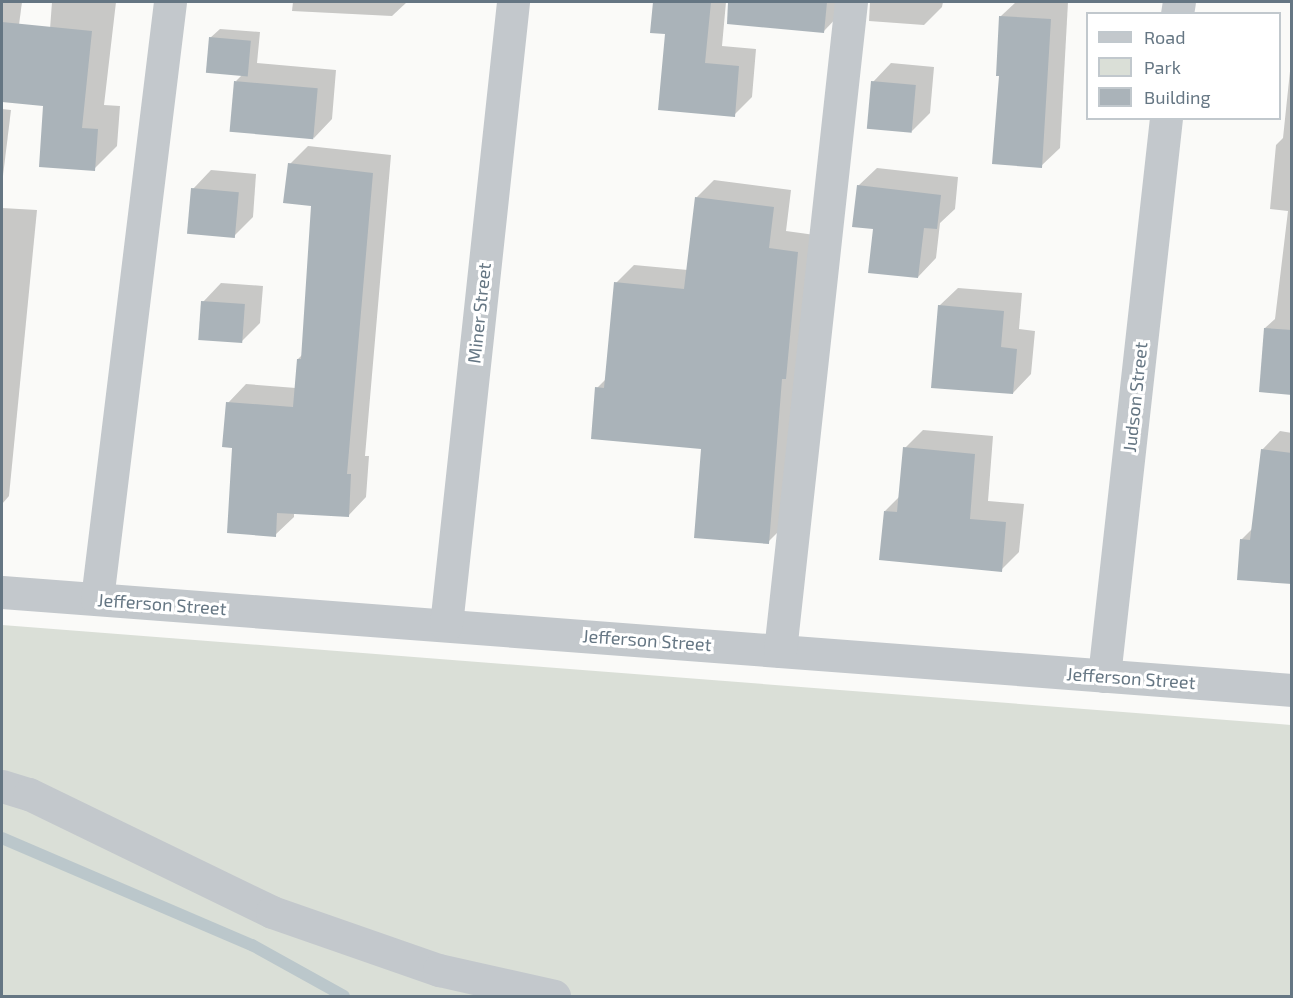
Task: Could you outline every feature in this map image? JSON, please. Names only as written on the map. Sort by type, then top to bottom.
[{"type":"street","points":[[97,599],[170,2]]},
{"type":"street","name":"Miner Street","points":[[446,625],[513,2]]},
{"type":"street","points":[[780,651],[851,2]]},
{"type":"street","name":"Judson Street","points":[[1104,676],[1166,120]]},
{"type":"street","name":"Jefferson Street","points":[[2,592],[1292,690]]},
{"type":"street","points":[[2,786],[29,794],[272,912],[439,970],[554,996]]},
{"type":"green space","points":[[2,625],[1291,725],[1291,996],[2,996]]},
{"type":"building","points":[[653,2],[711,2],[705,63],[739,66],[735,117],[658,110],[665,34],[650,33]]},
{"type":"building","points":[[728,2],[827,2],[824,33],[727,24]]},
{"type":"building","points":[[999,16],[1051,19],[1042,168],[992,164],[999,76],[996,76]]},
{"type":"building","points":[[2,22],[92,31],[82,128],[98,129],[95,171],[39,167],[43,106],[2,102]]},
{"type":"building","points":[[209,37],[251,41],[248,77],[206,73]]},
{"type":"building","points":[[234,81],[318,88],[313,139],[230,132]]},
{"type":"building","points":[[871,81],[916,85],[912,133],[867,129]]},
{"type":"building","points":[[288,163],[373,173],[347,474],[351,474],[349,517],[277,513],[276,537],[227,533],[232,448],[222,447],[226,402],[293,407],[297,359],[301,359],[311,206],[283,203]]},
{"type":"building","points":[[857,185],[941,195],[937,229],[924,228],[918,278],[868,273],[873,229],[852,227]]},
{"type":"building","points":[[191,188],[239,192],[235,238],[187,234]]},
{"type":"building","points":[[695,197],[774,207],[769,248],[798,252],[786,379],[782,379],[769,544],[694,538],[701,449],[591,439],[595,387],[604,388],[614,282],[684,289]]},
{"type":"building","points":[[201,301],[245,304],[242,343],[198,340]]},
{"type":"building","points":[[938,305],[1004,311],[1001,347],[1017,349],[1013,394],[931,388]]},
{"type":"building","points":[[1264,328],[1292,330],[1292,395],[1259,392]]},
{"type":"building","points":[[903,447],[975,454],[970,519],[1006,522],[1002,572],[879,560],[884,511],[897,512]]},
{"type":"building","points":[[1261,449],[1292,453],[1292,584],[1237,580],[1240,539],[1250,540]]},
{"type":"waterway","points":[[2,838],[252,945],[344,996]]}]
